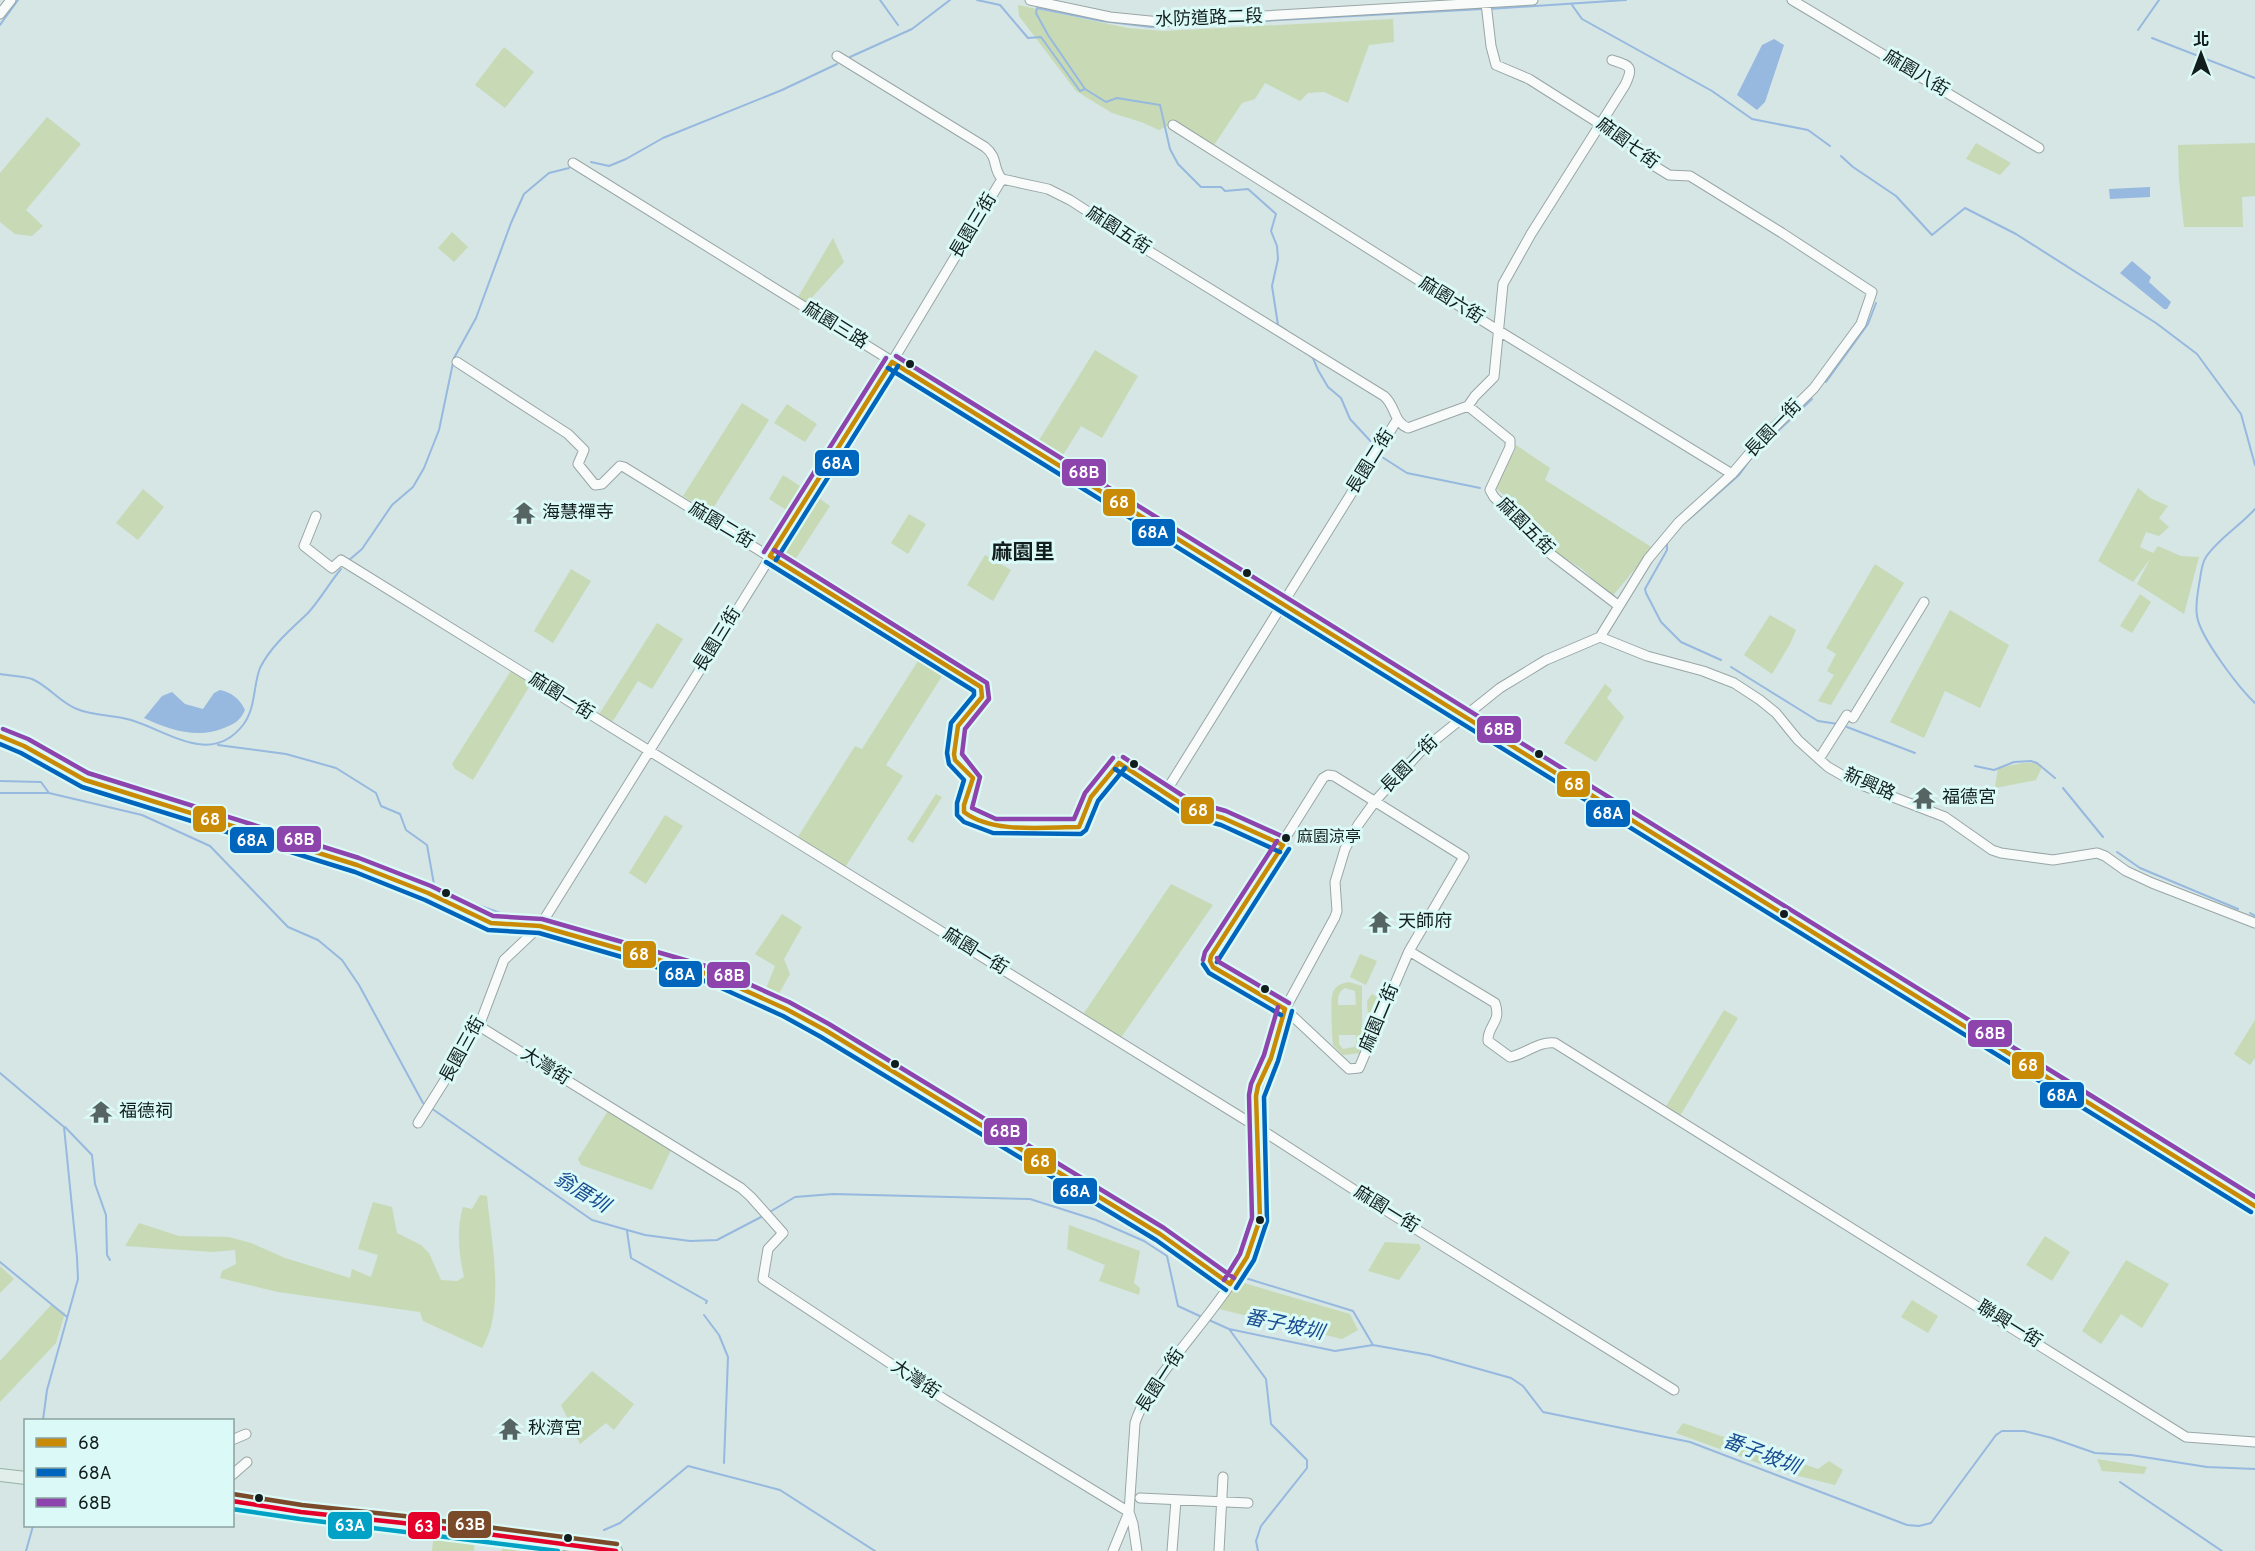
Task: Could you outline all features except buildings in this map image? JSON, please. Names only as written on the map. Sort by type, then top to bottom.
[{"type":"main road","points":[[0,1475],[24,1478]]},
{"type":"main road","points":[[235,1499],[301,1512],[616,1551]]},
{"type":"street","points":[[0,14],[11,0]]},
{"type":"street","name":"水防道路二段","points":[[1030,0],[1110,16],[1160,22],[1487,8],[1533,0]]},
{"type":"street","name":"麻園八街","points":[[1792,0],[2039,148]]},
{"type":"street","name":"麻園七街","points":[[1487,8],[1491,46],[1496,65],[1529,79],[1600,123],[1638,148],[1643,159],[1669,175],[1690,176],[1872,292]]},
{"type":"street","points":[[837,57],[985,147],[993,153],[998,173],[1002,179]]},
{"type":"street","name":"長園二街","points":[[1165,793],[1397,420],[1408,428],[1468,406],[1494,377],[1503,284],[1531,234],[1625,85],[1630,74],[1628,65],[1612,60]]},
{"type":"street","name":"麻園六街","points":[[1173,124],[1499,331],[1732,474]]},
{"type":"street","name":"麻園三路","points":[[573,163],[2255,1206]]},
{"type":"street","name":"長園三街","points":[[418,1123],[479,1026],[504,960],[540,926],[892,362],[1002,179]]},
{"type":"street","name":"麻園五街","points":[[1002,179],[1048,189],[1070,200],[1387,398],[1397,420]]},
{"type":"street","name":"長園一街","points":[[1137,1551],[1129,1512],[1135,1423],[1157,1382],[1230,1284],[1247,1257],[1260,1219],[1256,1096],[1258,1086],[1271,1058],[1285,1009],[1335,917],[1337,911],[1335,882],[1345,849],[1358,825],[1376,800],[1420,752],[1500,688],[1546,660],[1600,637],[1648,560],[1678,522],[1732,474],[1814,388],[1861,324],[1872,292]]},
{"type":"street","name":"麻園二街","points":[[457,362],[568,434],[584,450],[578,464],[595,485],[602,484],[616,468],[624,467],[981,687],[982,697],[958,726],[954,754],[955,760],[973,778],[964,805],[964,812],[968,815],[993,826],[1079,827],[1091,797],[1119,763],[1188,807],[1222,818],[1283,845],[1211,956],[1210,961],[1213,967],[1285,1009],[1350,1069],[1359,1068],[1409,951]]},
{"type":"street","name":"麻園五街","points":[[1468,406],[1510,440],[1510,447],[1490,490],[1494,497],[1552,555],[1619,606]]},
{"type":"street","name":"麻園一街","points":[[316,516],[304,546],[332,568],[341,560],[1257,1127],[1674,1390]]},
{"type":"street","points":[[1819,759],[1850,717],[1924,602]]},
{"type":"street","name":"新興路","points":[[1600,637],[1647,656],[1703,671],[1734,683],[1761,700],[1776,713],[1798,740],[1819,759],[1854,782],[1945,817],[2001,854],[2053,860],[2097,853],[2143,879],[2255,923]]},
{"type":"street","points":[[0,736],[24,746],[85,780],[357,865],[428,893],[490,923],[540,926],[711,975],[786,1009],[834,1036],[1160,1234],[1230,1284]]},
{"type":"street","points":[[1283,845],[1323,778],[1328,775],[1334,776],[1376,800],[1464,857],[1409,951]]},
{"type":"street","name":"聯興一街","points":[[1409,951],[1495,1003],[1498,1019],[1488,1034],[1488,1041],[1510,1057],[1547,1042],[1555,1043],[2186,1437],[2255,1442]]},
{"type":"street","name":"大灣街","points":[[479,1026],[741,1188],[783,1233],[768,1249],[763,1279],[944,1400],[1129,1512]]},
{"type":"street","points":[[234,1439],[246,1434]]},
{"type":"street","points":[[234,1473],[247,1462]]},
{"type":"street","points":[[1220,1551],[1223,1477]]},
{"type":"street","points":[[1140,1498],[1248,1503]]},
{"type":"street","points":[[1172,1551],[1176,1500]]},
{"type":"street","name":"長園一街","points":[[1113,1551],[1129,1512]]},
{"type":"green space","points":[[1018,5],[1128,28],[1164,31],[1393,19],[1394,42],[1369,45],[1348,103],[1324,92],[1308,93],[1300,101],[1265,83],[1255,99],[1242,103],[1212,148],[1176,122],[1159,130],[1112,113],[1076,91],[1019,16]]},
{"type":"green space","points":[[504,47],[534,72],[505,108],[475,85]]},
{"type":"green space","points":[[47,117],[81,144],[26,210],[43,226],[32,236],[15,234],[0,222],[0,173]]},
{"type":"green space","points":[[1976,143],[2011,163],[2000,175],[1966,159]]},
{"type":"green space","points":[[2255,143],[2255,196],[2242,197],[2243,227],[2184,227],[2178,145]]},
{"type":"green space","points":[[452,232],[468,247],[454,262],[438,248]]},
{"type":"green space","points":[[833,238],[844,262],[807,303],[798,297]]},
{"type":"green space","points":[[1095,350],[1138,376],[1102,438],[1081,426],[1060,460],[1036,445]]},
{"type":"green space","points":[[742,403],[769,420],[710,513],[683,496]]},
{"type":"green space","points":[[787,404],[817,424],[805,442],[774,423]]},
{"type":"green space","points":[[1516,445],[1550,468],[1545,480],[1653,548],[1611,596],[1582,569],[1552,550],[1504,495],[1493,486],[1515,451]]},
{"type":"green space","points":[[783,475],[806,490],[791,513],[769,499]]},
{"type":"green space","points":[[2138,488],[2150,498],[2168,506],[2159,518],[2169,527],[2159,536],[2146,532],[2140,547],[2153,553],[2158,546],[2181,556],[2199,557],[2184,614],[2137,584],[2150,559],[2133,582],[2098,561]]},
{"type":"green space","points":[[143,489],[164,507],[138,540],[116,523]]},
{"type":"green space","points":[[813,494],[830,506],[793,563],[775,552]]},
{"type":"green space","points":[[909,514],[926,524],[908,554],[891,543]]},
{"type":"green space","points":[[985,555],[1011,570],[993,601],[967,585]]},
{"type":"green space","points":[[1875,564],[1904,583],[1831,705],[1818,701],[1834,675],[1827,671],[1836,654],[1826,648]]},
{"type":"green space","points":[[571,569],[591,581],[553,643],[534,631]]},
{"type":"green space","points":[[2140,594],[2151,602],[2132,633],[2120,626]]},
{"type":"green space","points":[[1950,610],[2009,645],[1980,708],[1945,691],[1924,738],[1890,722]]},
{"type":"green space","points":[[1770,615],[1796,630],[1772,674],[1744,655]]},
{"type":"green space","points":[[657,623],[683,639],[652,689],[638,681],[611,724],[598,716]]},
{"type":"green space","points":[[923,653],[947,668],[886,765],[903,776],[844,869],[796,840],[855,746],[862,749]]},
{"type":"green space","points":[[512,669],[532,682],[473,780],[455,769],[452,764]]},
{"type":"green space","points":[[1605,684],[1612,690],[1607,698],[1624,717],[1596,762],[1564,743]]},
{"type":"green space","points":[[2036,763],[2042,767],[2036,780],[1995,788],[1998,768]]},
{"type":"green space","points":[[936,794],[942,797],[913,843],[907,839]]},
{"type":"green space","points":[[665,815],[683,826],[646,884],[629,873]]},
{"type":"green space","points":[[1171,884],[1213,905],[1120,1039],[1082,1016]]},
{"type":"green space","points":[[782,914],[802,927],[784,959],[790,974],[777,997],[765,991],[775,966],[755,954]]},
{"type":"green space","points":[[1360,954],[1377,961],[1366,985],[1350,977]]},
{"type":"green space","points":[[1349,982],[1362,986],[1362,1053],[1343,1055],[1333,1045],[1332,996],[1334,990],[1340,985]],"holes":[[[1345,988],[1355,991],[1356,1005],[1338,1005],[1339,995]],[[1339,1035],[1356,1035],[1354,1047],[1343,1049],[1339,1044]]]},
{"type":"green space","points":[[1372,994],[1380,999],[1373,1017],[1368,1016],[1367,1001]]},
{"type":"green space","points":[[1724,1010],[1738,1018],[1680,1116],[1665,1108]]},
{"type":"green space","points":[[2255,1020],[2255,1058],[2250,1065],[2234,1054]]},
{"type":"green space","points":[[609,1109],[672,1148],[652,1190],[581,1165],[578,1159]]},
{"type":"green space","points":[[480,1195],[487,1196],[495,1274],[493,1314],[482,1348],[423,1321],[420,1312],[278,1292],[220,1278],[222,1271],[236,1264],[235,1250],[213,1252],[125,1246],[139,1223],[179,1236],[229,1237],[251,1243],[285,1258],[350,1278],[352,1269],[371,1277],[378,1255],[358,1249],[373,1202],[392,1207],[397,1233],[421,1245],[429,1253],[441,1280],[457,1281],[464,1277],[459,1242],[463,1207],[472,1209]]},
{"type":"green space","points":[[1069,1225],[1140,1251],[1134,1283],[1140,1288],[1139,1295],[1099,1281],[1105,1265],[1067,1249]]},
{"type":"green space","points":[[2045,1236],[2070,1252],[2052,1281],[2026,1265]]},
{"type":"green space","points":[[1385,1242],[1419,1244],[1421,1248],[1399,1280],[1368,1271]]},
{"type":"green space","points":[[2126,1260],[2169,1284],[2142,1328],[2121,1314],[2101,1344],[2082,1331]]},
{"type":"green space","points":[[0,1266],[14,1279],[0,1293]]},
{"type":"green space","points":[[1237,1281],[1350,1314],[1358,1330],[1342,1339],[1219,1309]]},
{"type":"green space","points":[[1912,1300],[1938,1316],[1928,1333],[1901,1317]]},
{"type":"green space","points":[[51,1305],[65,1313],[56,1343],[0,1402],[0,1361]]},
{"type":"green space","points":[[592,1371],[634,1404],[614,1430],[606,1423],[580,1444],[561,1405]]},
{"type":"green space","points":[[1683,1423],[1818,1469],[1829,1461],[1843,1470],[1835,1485],[1783,1472],[1676,1433]]},
{"type":"green space","points":[[2097,1459],[2147,1467],[2144,1474],[2102,1471]]},
{"type":"green space","points":[[434,1533],[475,1539],[474,1551],[432,1551]]},
{"type":"green space","points":[[503,1542],[572,1551],[502,1551]]},
{"type":"water","points":[[1774,39],[1784,45],[1765,102],[1757,110],[1737,95],[1762,45]]},
{"type":"water","points":[[2150,187],[2150,197],[2110,199],[2109,189]]},
{"type":"water","points":[[2132,261],[2151,277],[2149,282],[2171,302],[2167,309],[2164,309],[2120,273]]},
{"type":"water","points":[[220,690],[235,697],[245,710],[236,722],[224,728],[204,733],[184,732],[144,718],[162,696],[172,692],[185,704],[203,709],[214,693]]},
{"type":"waterway","points":[[0,25],[18,0]]},
{"type":"waterway","points":[[880,0],[898,25]]},
{"type":"waterway","points":[[850,57],[912,29],[950,0]]},
{"type":"waterway","points":[[977,0],[1000,5],[1028,38],[1041,37],[1080,91],[1085,89]]},
{"type":"waterway","points":[[1489,9],[1626,0]]},
{"type":"waterway","points":[[2138,30],[2159,0]]},
{"type":"waterway","points":[[1572,5],[1582,19],[1712,91],[1752,119],[1808,130],[1830,146]]},
{"type":"waterway","points":[[1286,330],[1278,325],[1272,286],[1278,259],[1277,246],[1271,231],[1276,214],[1248,189],[1225,191],[1221,187],[1201,187],[1178,164],[1170,149],[1160,105],[1117,98],[1106,102],[1085,89],[1048,35],[1036,13],[1037,8],[1102,21],[1151,27],[1483,9]]},
{"type":"waterway","points":[[2152,38],[2255,78]]},
{"type":"waterway","points":[[591,162],[609,166],[663,138],[782,90],[837,64]]},
{"type":"waterway","points":[[1841,156],[1853,167],[1896,196],[1932,235],[1965,208],[2016,234],[2156,323],[2197,354],[2241,414],[2255,465]]},
{"type":"waterway","points":[[348,561],[362,549],[392,505],[413,487],[424,468],[439,430],[454,358],[476,318],[524,194],[549,173],[569,168]]},
{"type":"waterway","points":[[1826,382],[1868,324],[1876,303]]},
{"type":"waterway","points":[[1309,355],[1313,358],[1328,387],[1341,398],[1350,419],[1375,446]]},
{"type":"waterway","points":[[1688,520],[1739,475],[1755,453],[1812,399]]},
{"type":"waterway","points":[[1382,457],[1407,473],[1480,488]]},
{"type":"waterway","points":[[1500,497],[1508,500],[1538,535]]},
{"type":"waterway","points":[[2255,509],[2206,557],[2201,571],[2196,607],[2200,625],[2212,649],[2255,703]]},
{"type":"waterway","points":[[1667,543],[1667,550],[1645,589],[1646,593],[1661,622],[1681,642],[1721,660]]},
{"type":"waterway","points":[[0,674],[32,679],[65,703],[84,711],[131,720],[190,742],[204,745],[217,743],[231,737],[243,725],[250,711],[258,675],[264,660],[282,638],[308,613],[341,569]]},
{"type":"waterway","points":[[1604,589],[1614,596]]},
{"type":"waterway","points":[[1731,667],[1818,721],[1838,724]]},
{"type":"waterway","points":[[1847,727],[1915,753]]},
{"type":"waterway","points":[[218,745],[286,754],[336,768],[376,793],[381,806],[400,814],[406,830],[427,845],[435,890],[506,915],[536,920]]},
{"type":"waterway","points":[[1975,766],[1994,770],[2014,762],[2031,761],[2037,763],[2055,778]]},
{"type":"waterway","points":[[0,781],[41,782],[49,793]]},
{"type":"waterway","points":[[2063,788],[2103,837]]},
{"type":"waterway","name":"翁厝圳","points":[[0,793],[49,793],[142,815],[210,846],[288,927],[318,940],[342,960],[359,985],[426,1105]]},
{"type":"waterway","points":[[2117,852],[2140,868],[2238,909]]},
{"type":"waterway","points":[[2250,913],[2255,916]]},
{"type":"waterway","points":[[550,923],[743,979],[827,1023],[899,1066]]},
{"type":"waterway","points":[[0,1073],[64,1127],[78,1279],[47,1390],[43,1419]]},
{"type":"waterway","points":[[909,1073],[989,1122]]},
{"type":"waterway","name":"翁厝圳","points":[[431,1108],[592,1220],[645,1235],[690,1241],[717,1240],[763,1216]]},
{"type":"waterway","points":[[65,1127],[92,1155],[95,1184],[106,1215],[107,1255],[110,1260]]},
{"type":"waterway","points":[[999,1128],[1148,1222]]},
{"type":"waterway","name":"翁厝圳","points":[[768,1213],[795,1197],[833,1194],[1030,1199],[1096,1220],[1144,1241],[1167,1256],[1178,1306],[1204,1318]]},
{"type":"waterway","points":[[627,1231],[631,1258],[707,1301],[706,1303]]},
{"type":"waterway","points":[[1203,1259],[1230,1271]]},
{"type":"waterway","points":[[0,1262],[67,1317]]},
{"type":"waterway","points":[[1242,1277],[1353,1311],[1373,1345]]},
{"type":"waterway","points":[[704,1315],[719,1335],[728,1357],[724,1463]]},
{"type":"waterway","name":"番子坡圳","points":[[1209,1320],[1229,1329],[1335,1351],[1373,1345],[1429,1355],[1511,1378],[1523,1386],[1543,1412],[1690,1442],[1907,1525],[1919,1526],[1931,1523],[1996,1435],[2002,1431],[2024,1431],[2095,1453],[2131,1455],[2207,1467],[2255,1469]]},
{"type":"waterway","points":[[1229,1329],[1266,1379],[1271,1424],[1307,1460],[1307,1468],[1261,1526],[1256,1541],[1258,1551]]},
{"type":"waterway","points":[[604,1530],[620,1523],[688,1466],[780,1490],[875,1551]]},
{"type":"waterway","points":[[2120,1482],[2222,1551]]},
{"type":"waterway","points":[[26,1551],[33,1527]]},
{"type":"transit line","name":"68B","points":[[896,356],[2255,1197]]},
{"type":"transit line","name":"68B","points":[[764,552],[886,358]]},
{"type":"transit line","name":"68","points":[[892,362],[2255,1206]]},
{"type":"transit line","name":"68","points":[[770,556],[892,362]]},
{"type":"transit line","name":"68A","points":[[776,560],[898,366]]},
{"type":"transit line","name":"68A","points":[[888,368],[2251,1212]]},
{"type":"transit line","name":"68B","points":[[774,550],[987,683],[989,699],[965,729],[962,754],[980,777],[972,808],[996,819],[1074,819],[1085,793],[1113,758]]},
{"type":"transit line","name":"68","points":[[770,556],[981,687],[982,697],[958,726],[954,754],[955,760],[973,778],[964,812],[989,824],[1019,828],[1079,827],[1091,797],[1119,763]]},
{"type":"transit line","name":"68A","points":[[766,562],[974,691],[974,695],[951,723],[947,753],[949,764],[964,780],[957,803],[957,815],[964,822],[993,833],[1081,834],[1086,830],[1098,801],[1125,768]]},
{"type":"transit line","name":"68B","points":[[3,729],[28,739],[88,773],[359,858],[431,886],[493,916],[542,919],[713,968],[789,1002],[829,1024],[1164,1228],[1234,1278]]},
{"type":"transit line","name":"68","points":[[0,736],[24,746],[85,780],[357,865],[428,893],[491,923],[540,926],[711,975],[786,1009],[825,1030],[1160,1234],[1230,1284]]},
{"type":"transit line","name":"68A","points":[[0,744],[82,787],[355,872],[425,900],[488,930],[539,933],[708,982],[783,1016],[821,1037],[1156,1240],[1226,1290]]},
{"type":"transit line","name":"68B","points":[[1123,757],[1191,801],[1226,811],[1286,838]]},
{"type":"transit line","name":"68","points":[[1119,763],[1188,808],[1223,818],[1283,845]]},
{"type":"transit line","name":"68A","points":[[1115,769],[1185,815],[1221,825],[1280,852]]},
{"type":"transit line","name":"68B","points":[[1203,960],[1205,952],[1277,841]]},
{"type":"transit line","name":"68","points":[[1210,961],[1211,956],[1283,845]]},
{"type":"transit line","name":"68A","points":[[1217,962],[1289,849]]},
{"type":"transit line","name":"68B","points":[[1217,958],[1219,962],[1289,1003]]},
{"type":"transit line","name":"68","points":[[1210,961],[1213,967],[1285,1009]]},
{"type":"transit line","name":"68A","points":[[1203,964],[1209,973],[1281,1015]]},
{"type":"transit line","name":"68B","points":[[1224,1280],[1240,1254],[1252,1218],[1249,1095],[1278,1007]]},
{"type":"transit line","name":"68","points":[[1230,1284],[1247,1257],[1260,1219],[1256,1096],[1258,1086],[1271,1058],[1285,1009]]},
{"type":"transit line","name":"68A","points":[[1236,1288],[1254,1260],[1267,1221],[1264,1097],[1278,1061],[1292,1011]]},
{"type":"transit line","name":"63B","points":[[234,1494],[302,1505],[617,1544]]},
{"type":"transit line","name":"63","points":[[234,1501],[301,1512],[616,1551]]},
{"type":"transit line","name":"63A","points":[[234,1509],[558,1551]]},
{"type":"place","name":"海慧禪寺","points":[[524,513]]},
{"type":"place","name":"福德宮","points":[[1924,798]]},
{"type":"place","name":"麻園涼亭","points":[[1286,838]]},
{"type":"place","name":"天師府","points":[[1380,922]]},
{"type":"place","name":"福德祠","points":[[101,1112]]},
{"type":"place","name":"秋濟宮","points":[[510,1429]]},
{"type":"district","name":"麻園里","points":[[1023,553]]}]
